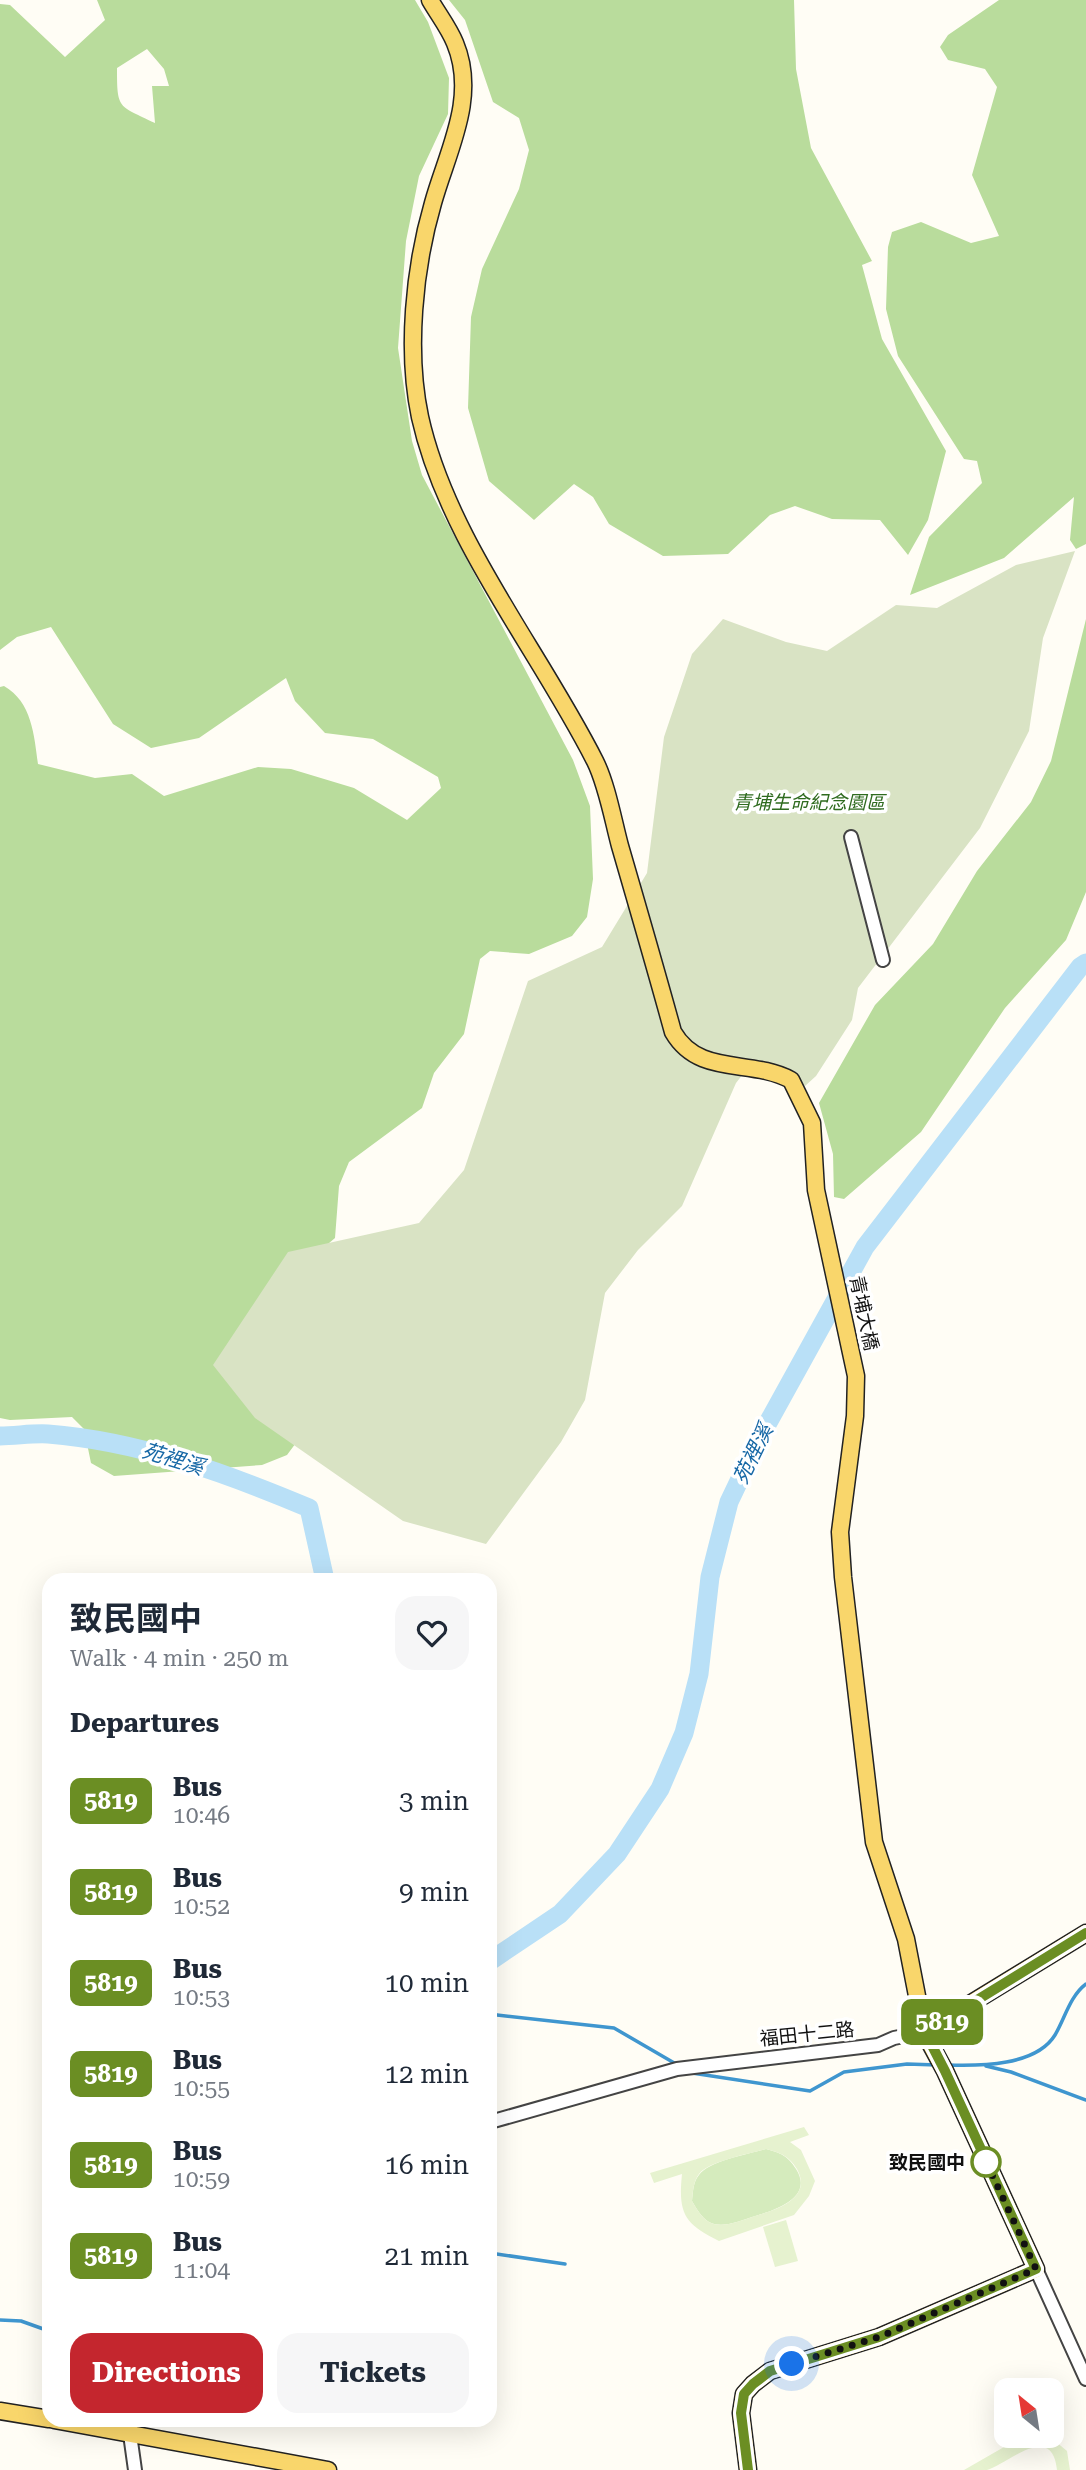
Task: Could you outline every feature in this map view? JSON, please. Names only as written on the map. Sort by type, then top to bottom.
[{"type":"main road","name":"青埔大橋","points":[[430,0],[456,43],[463,83],[462,111],[432,204],[419,273],[413,369],[420,416],[434,467],[466,538],[597,764],[673,1032],[689,1053],[710,1062],[765,1069],[791,1080],[812,1123],[816,1190],[856,1377],[855,1416],[840,1532],[874,1842],[906,1939],[925,2032],[1036,2269]]},
{"type":"main road","points":[[925,2032],[1086,1933]]},
{"type":"main road","points":[[748,2470],[741,2413],[744,2394],[770,2371],[879,2337],[1036,2269]]},
{"type":"main road","points":[[0,2411],[42,2418]]},
{"type":"main road","points":[[129,2427],[328,2470]]},
{"type":"street","points":[[850,837],[883,960]]},
{"type":"street","name":"福田十二路","points":[[497,2120],[678,2069],[878,2045],[894,2038],[925,2032]]},
{"type":"street","points":[[1036,2269],[1086,2379]]},
{"type":"street","points":[[129,2427],[135,2470]]},
{"type":"green space","points":[[97,0],[415,0],[428,22],[449,78],[448,114],[419,176],[406,241],[398,348],[412,441],[422,475],[573,760],[590,806],[593,879],[587,917],[572,936],[529,954],[490,951],[480,959],[464,1034],[434,1073],[422,1108],[349,1162],[339,1186],[335,1238],[274,1290],[313,1420],[287,1455],[262,1465],[114,1476],[91,1463],[84,1429],[72,1417],[10,1420],[0,1418],[0,687],[4,686],[13,693],[26,710],[33,731],[38,764],[95,778],[132,774],[164,796],[258,767],[291,769],[354,788],[407,820],[441,788],[438,777],[373,739],[325,733],[295,701],[286,678],[199,738],[151,748],[113,724],[51,627],[17,637],[0,650],[0,4],[10,5],[65,57],[105,20]],"holes":[[[147,49],[164,69],[169,86],[152,86],[155,123],[133,113],[122,104],[118,92],[117,68]]]},
{"type":"green space","points":[[449,0],[794,0],[796,69],[811,148],[872,261],[862,265],[882,339],[946,451],[928,520],[908,555],[880,520],[832,519],[795,506],[770,515],[728,554],[663,556],[609,524],[593,497],[574,484],[534,520],[489,481],[468,408],[471,317],[482,269],[519,189],[529,150],[519,118],[493,102],[465,20]]},
{"type":"green space","points":[[999,0],[1086,0],[1086,544],[1076,549],[1070,540],[1074,497],[1004,558],[910,595],[929,537],[982,483],[977,461],[964,459],[898,356],[886,309],[888,247],[892,232],[921,222],[971,243],[999,236],[972,175],[997,87],[985,69],[948,60],[940,47],[948,35]]},
{"type":"green space","name":"青埔生命紀念園區","points":[[1075,551],[1043,638],[1029,731],[980,828],[858,988],[852,1020],[816,1076],[805,1086],[785,1069],[753,1061],[736,1083],[682,1206],[638,1250],[605,1293],[585,1400],[561,1442],[486,1544],[403,1521],[255,1418],[213,1365],[288,1252],[419,1223],[464,1170],[528,981],[602,947],[647,873],[664,737],[692,654],[723,619],[786,642],[827,651],[896,605],[937,608],[1016,565]]},
{"type":"green space","points":[[1086,619],[1086,892],[1066,940],[1005,1008],[921,1132],[844,1199],[834,1197],[833,1154],[819,1103],[875,1005],[933,944],[977,871],[1031,802],[1051,761]]},
{"type":"green space","points":[[804,2127],[809,2135],[790,2142],[801,2150],[815,2181],[809,2196],[794,2215],[719,2241],[698,2229],[686,2216],[681,2199],[682,2174],[654,2183],[650,2173]],"holes":[[[766,2149],[788,2158],[797,2169],[801,2180],[796,2196],[780,2207],[731,2224],[714,2224],[704,2218],[692,2201],[694,2184],[699,2174],[711,2165]]]},
{"type":"green space","points":[[766,2149],[784,2156],[796,2169],[800,2188],[796,2196],[780,2207],[725,2225],[706,2220],[692,2201],[694,2184],[699,2175],[720,2162]]},
{"type":"green space","points":[[786,2220],[798,2261],[775,2267],[763,2227]]},
{"type":"green space","points":[[1002,2448],[1034,2448],[987,2470],[964,2470]]},
{"type":"green space","points":[[1046,2448],[1063,2448],[1067,2451],[1070,2470],[1057,2470],[1053,2455]]},
{"type":"waterway","name":"苑裡溪","points":[[497,1956],[560,1914],[617,1854],[660,1789],[684,1733],[699,1674],[710,1577],[729,1502],[759,1439],[865,1247],[1080,967],[1086,963]]},
{"type":"waterway","name":"苑裡溪","points":[[0,1436],[48,1434],[148,1451],[214,1471],[309,1508],[323,1573]]},
{"type":"waterway","points":[[948,2065],[1006,2062],[1035,2053],[1055,2035],[1072,2001],[1086,1984]]},
{"type":"waterway","points":[[497,2015],[614,2028],[676,2064]]},
{"type":"waterway","points":[[692,2073],[810,2091],[844,2072],[907,2064],[937,2065]]},
{"type":"waterway","points":[[986,2066],[1011,2072],[1086,2100]]},
{"type":"waterway","points":[[497,2254],[565,2264]]},
{"type":"waterway","points":[[0,2320],[21,2321],[42,2328]]},
{"type":"bus line","name":"5819","points":[[748,2470],[741,2413],[744,2394],[770,2371],[879,2337],[1036,2269],[925,2032],[1086,1933]]},
{"type":"place","name":"致民國中","points":[[986,2162]]},
{"type":"route","points":[[792,2364],[879,2337],[1036,2269],[983,2155],[986,2162]]}]
